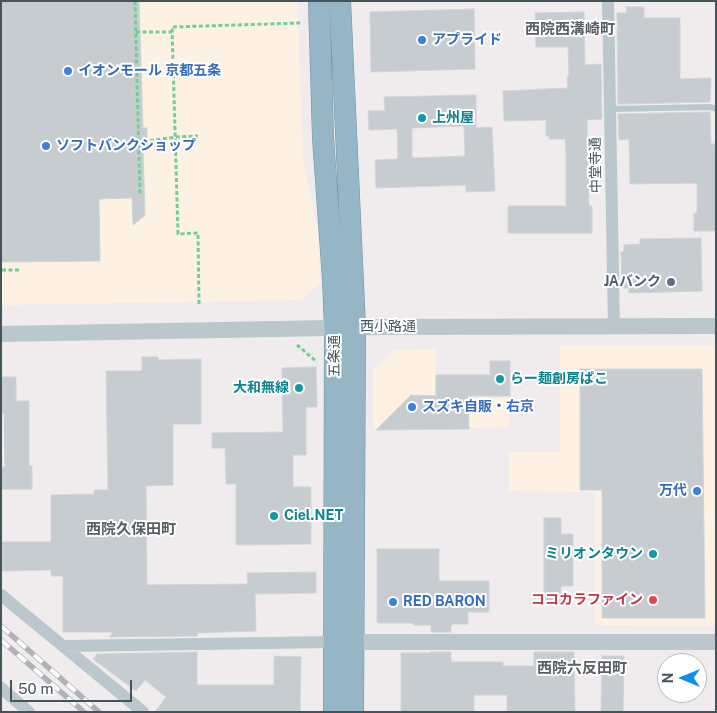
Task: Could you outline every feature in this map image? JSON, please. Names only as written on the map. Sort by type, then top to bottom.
[{"type":"highway","name":"五条通","points":[[319,1],[323,138],[334,279],[345,328]]},
{"type":"highway","name":"五条通","points":[[340,1],[345,328],[344,642],[353,712]]},
{"type":"highway","name":"五条通","points":[[334,712],[344,642]]},
{"type":"street","name":"中堂寺通","points":[[608,1],[614,327]]},
{"type":"street","name":"西小路通","points":[[1,334],[345,328],[716,326]]},
{"type":"street","points":[[1,595],[142,712]]},
{"type":"street","points":[[64,646],[344,642],[716,642]]},
{"type":"street","points":[[1,688],[29,712]]},
{"type":"lane","points":[[610,109],[711,107],[716,109]]},
{"type":"path","points":[[135,1],[137,142],[140,196]]},
{"type":"path","points":[[199,304],[198,233],[178,234],[172,27],[300,23]]},
{"type":"path","points":[[136,32],[172,32]]},
{"type":"path","points":[[137,142],[176,136],[198,136]]},
{"type":"path","points":[[2,270],[20,270]]},
{"type":"path","points":[[288,345],[298,345],[321,365]]},
{"type":"shaded area","points":[[1,1],[297,1],[303,161],[318,230],[320,283],[301,300],[1,305]]},
{"type":"shaded area","name":"ミリオンタウン","points":[[560,346],[716,346],[716,626],[595,625],[595,492],[509,491],[509,452],[560,452]]},
{"type":"shaded area","points":[[436,349],[435,395],[467,395],[467,398],[510,398],[509,427],[373,430],[373,371],[393,350]]},
{"type":"building","name":"イオンモール 京都五条","points":[[1,1],[139,1],[143,128],[147,128],[147,151],[143,151],[145,215],[133,225],[132,198],[99,199],[100,261],[1,262]]},
{"type":"building","points":[[626,7],[644,7],[644,18],[680,18],[680,79],[711,78],[710,102],[618,104],[617,13],[627,13]]},
{"type":"building","name":"アプライド","points":[[474,9],[475,69],[371,72],[370,12]]},
{"type":"building","points":[[584,12],[585,65],[601,64],[602,119],[587,120],[589,206],[592,206],[592,233],[508,233],[508,206],[566,206],[566,152],[565,139],[549,139],[549,136],[546,136],[546,120],[504,121],[503,91],[568,88],[568,47],[536,47],[535,13]]},
{"type":"building","points":[[476,95],[476,128],[492,127],[495,191],[466,192],[466,185],[376,188],[375,160],[398,159],[397,129],[369,130],[368,111],[385,111],[384,97]],"holes":[[[464,126],[465,156],[412,158],[412,128]]]},
{"type":"building","points":[[710,112],[711,144],[716,144],[716,231],[694,231],[694,213],[697,213],[697,183],[630,184],[629,139],[619,140],[618,114]]},
{"type":"building","points":[[701,238],[702,291],[629,293],[629,288],[622,288],[621,252],[624,251],[624,245],[640,244],[640,239]]},
{"type":"building","points":[[142,357],[158,357],[158,360],[201,359],[201,424],[173,424],[173,485],[146,486],[147,585],[248,584],[247,573],[316,572],[316,593],[255,594],[256,631],[197,633],[197,636],[110,637],[113,632],[63,632],[63,576],[51,576],[51,570],[2,571],[2,542],[51,542],[51,495],[94,494],[94,490],[108,490],[106,371],[142,371]]},
{"type":"building","points":[[490,361],[510,361],[510,396],[468,396],[469,429],[376,430],[411,395],[436,396],[436,375],[490,375]]},
{"type":"building","points":[[316,367],[317,407],[306,407],[306,455],[293,455],[293,487],[311,487],[311,544],[236,545],[236,484],[226,484],[225,448],[212,448],[212,433],[283,432],[282,368]]},
{"type":"building","name":"ミリオンタウン","points":[[580,369],[702,369],[705,618],[602,618],[602,490],[580,490]]},
{"type":"building","points":[[1,377],[16,377],[16,401],[29,401],[29,466],[32,466],[32,489],[1,489],[1,467],[5,467],[4,413],[1,413]]},
{"type":"building","points":[[544,518],[561,518],[561,534],[573,534],[573,586],[561,586],[561,601],[544,601]]},
{"type":"building","points":[[377,549],[439,549],[439,581],[489,581],[489,612],[468,612],[468,624],[453,624],[451,632],[431,632],[431,625],[377,623]]},
{"type":"building","points":[[197,652],[197,685],[274,685],[274,656],[301,657],[300,712],[155,712],[166,697],[145,680],[136,691],[93,659],[97,654]]},
{"type":"building","points":[[451,652],[451,662],[503,662],[503,666],[534,666],[534,652],[574,652],[575,712],[507,712],[507,695],[474,695],[474,712],[401,712],[401,653]]},
{"type":"building","points":[[602,656],[624,656],[623,712],[601,712]]},
{"type":"railway","points":[[1,626],[99,712]]},
{"type":"railway","points":[[1,640],[84,712]]},
{"type":"place","name":"アプライド","points":[[422,40]]},
{"type":"place","name":"イオンモール 京都五条","points":[[68,71]]},
{"type":"place","name":"上州屋","points":[[422,118]]},
{"type":"place","name":"ソフトバンクショップ","points":[[46,146]]},
{"type":"place","name":"JAバンク","points":[[671,282]]},
{"type":"place","name":"らー麺創房ぱこ","points":[[500,379]]},
{"type":"place","name":"大和無線","points":[[299,388]]},
{"type":"place","name":"スズキ自販・右京","points":[[412,407]]},
{"type":"place","name":"万代","points":[[697,491]]},
{"type":"place","name":"Ciel.NET","points":[[274,516]]},
{"type":"place","name":"ミリオンタウン","points":[[653,554]]},
{"type":"place","name":"ココカラファイン","points":[[653,600]]},
{"type":"place","name":"RED BARON","points":[[393,602]]},
{"type":"district","name":"西院西溝崎町","points":[[570,29]]},
{"type":"district","name":"西院久保田町","points":[[131,529]]},
{"type":"district","name":"西院六反田町","points":[[582,668]]}]
